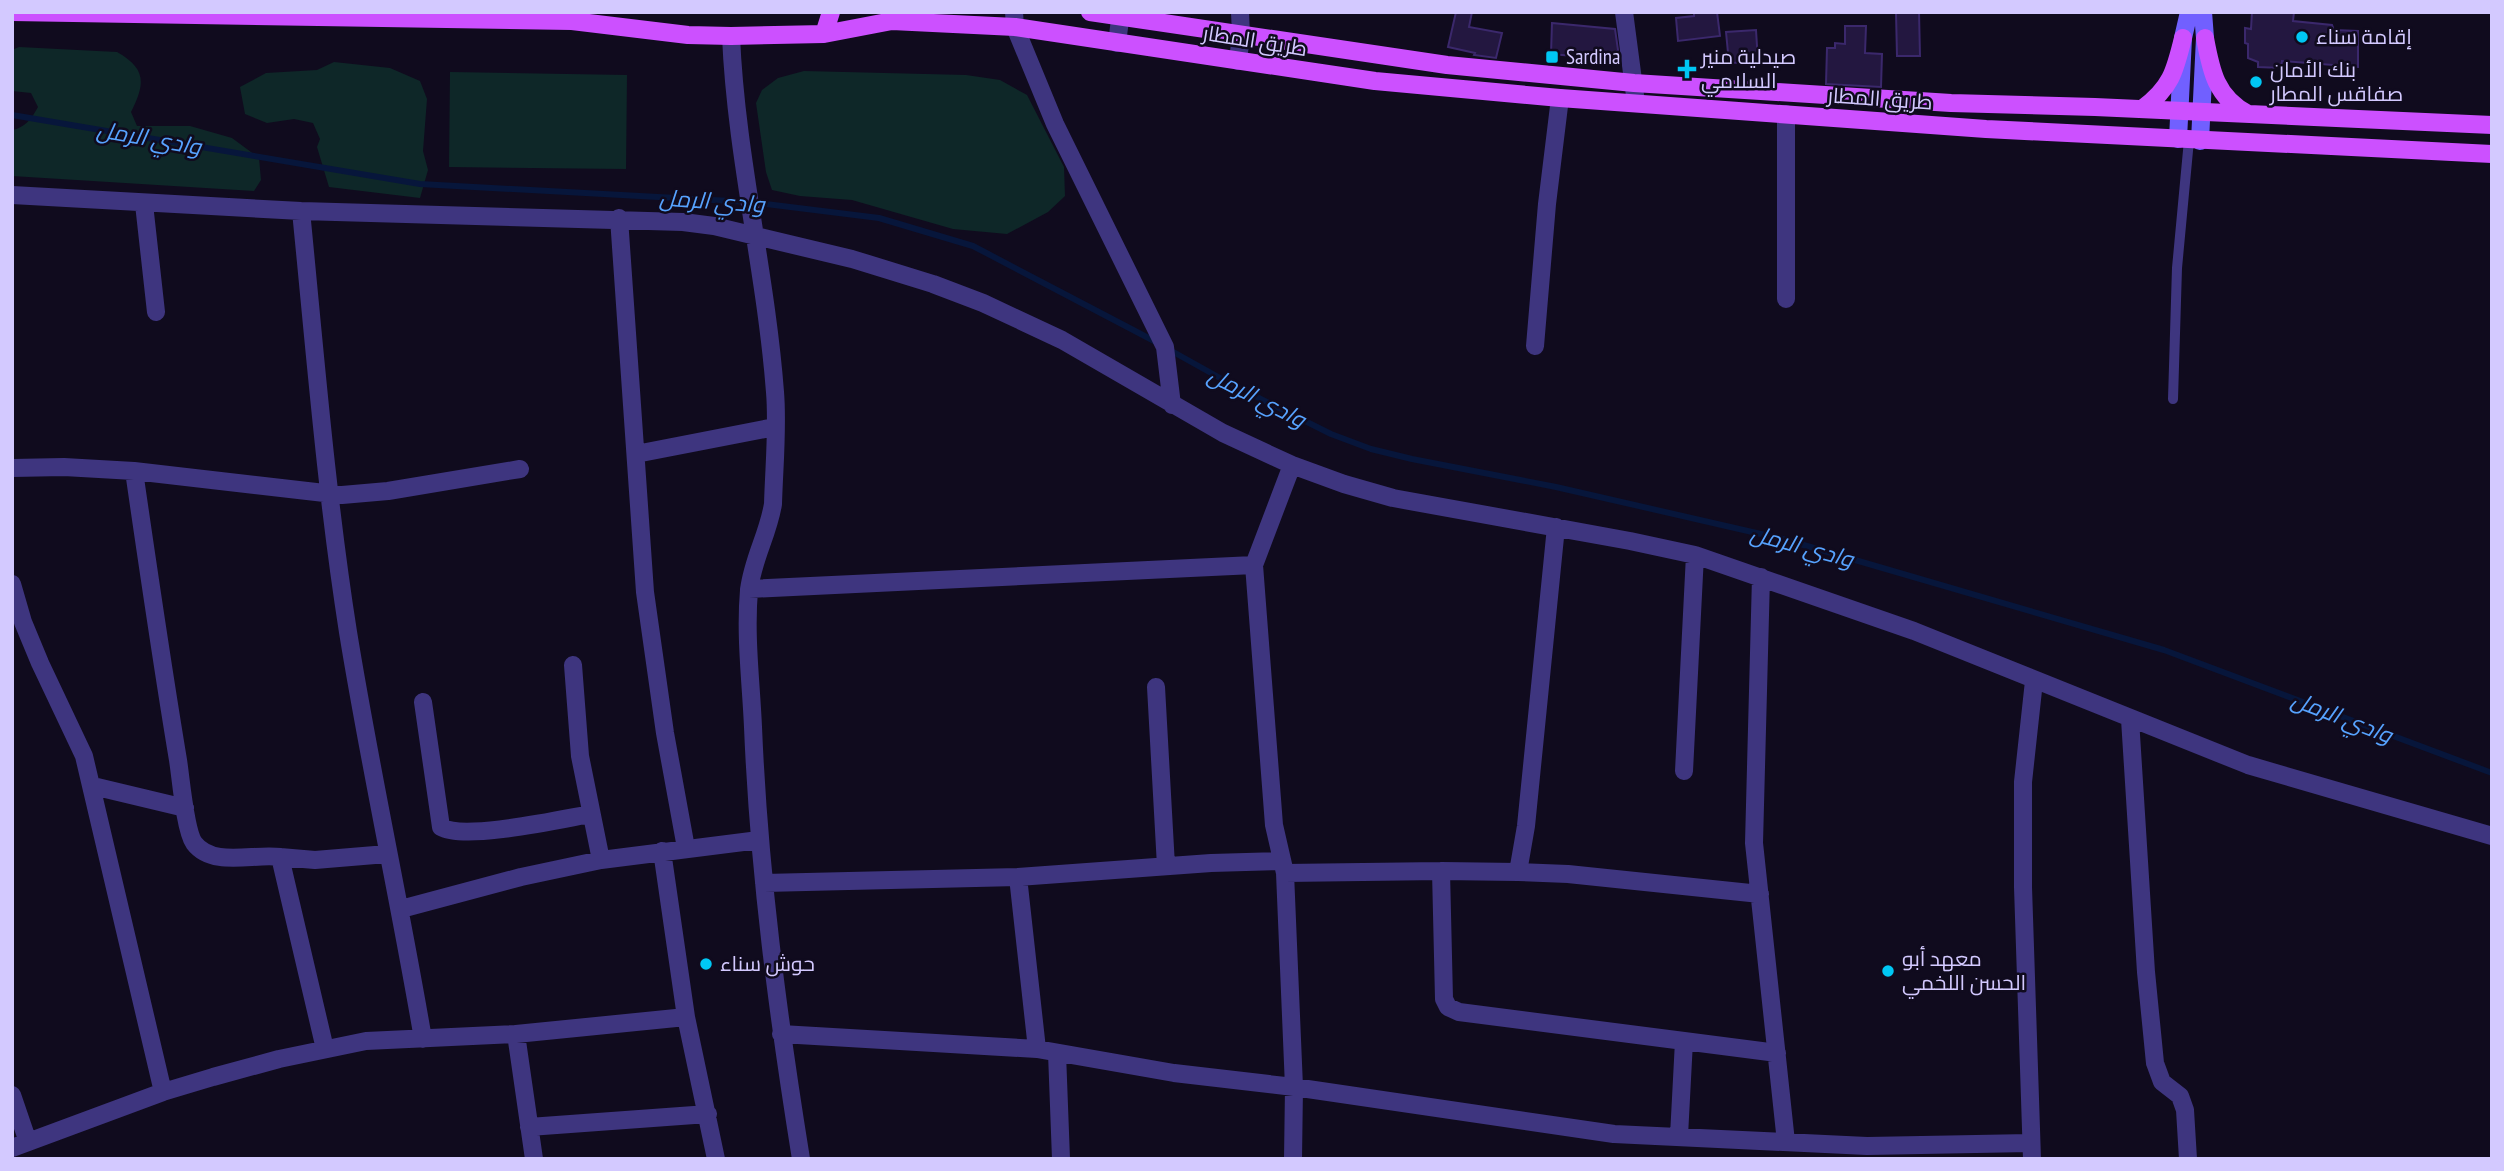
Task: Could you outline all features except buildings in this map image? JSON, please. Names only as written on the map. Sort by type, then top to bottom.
[{"type":"main road","name":"طريق المطار","points":[[12,12],[646,20],[688,35],[731,36],[824,34],[892,21],[1014,20],[1117,43],[1375,82],[1986,129],[2492,154]]},
{"type":"main road","points":[[824,34],[831,12]]},
{"type":"main road","name":"طريق المطار","points":[[1090,12],[1121,14],[1241,35],[1447,65],[1634,83],[1951,103],[2492,125]]},
{"type":"main road","points":[[2143,109],[2169,84],[2174,74],[2189,12]]},
{"type":"main road","points":[[2203,12],[2212,73],[2218,85],[2238,108],[2251,116]]},
{"type":"main road","points":[[2183,38],[2179,111],[2189,140]]},
{"type":"main road","points":[[2189,140],[2201,112],[2205,38]]},
{"type":"street","points":[[1238,61],[1240,12]]},
{"type":"street","points":[[1624,12],[1636,103]]},
{"type":"street","points":[[1117,43],[1121,14]]},
{"type":"street","points":[[1014,20],[1055,124],[1165,347],[1172,405]]},
{"type":"street","points":[[731,36],[732,61],[776,395],[770,520],[755,559],[747,630],[759,840],[769,948],[801,1159]]},
{"type":"street","points":[[1535,346],[1547,204],[1560,98]]},
{"type":"street","points":[[1786,114],[1786,299]]},
{"type":"street","points":[[12,195],[301,211],[619,218],[683,222],[754,235],[891,271],[982,303],[1062,340],[1223,433],[1293,465],[1344,484],[1393,498],[1695,555],[1914,631],[2248,765],[2492,836]]},
{"type":"street","points":[[144,204],[156,312]]},
{"type":"street","points":[[301,211],[328,494],[387,854],[401,909],[423,1039]]},
{"type":"street","points":[[619,218],[645,592],[665,733],[686,848]]},
{"type":"street","points":[[636,454],[775,427]]},
{"type":"street","points":[[1293,465],[1254,565],[1274,825],[1283,867],[1294,1087],[1293,1159]]},
{"type":"street","points":[[12,468],[64,467],[134,471],[328,494],[362,495],[520,468]]},
{"type":"street","points":[[134,471],[185,808],[194,842],[205,853],[229,858],[260,855],[315,860],[387,854]]},
{"type":"street","points":[[1518,872],[1526,826],[1556,527]]},
{"type":"street","points":[[1684,771],[1695,555]]},
{"type":"street","points":[[750,589],[1254,565]]},
{"type":"street","points":[[1761,577],[1754,843],[1786,1142]]},
{"type":"street","points":[[12,584],[23,622],[84,756],[93,786],[163,1092]]},
{"type":"street","points":[[573,664],[577,730],[601,860]]},
{"type":"street","points":[[781,1034],[1037,1049],[1174,1073],[1294,1087],[1614,1134],[2031,1151],[2023,887],[2023,782],[2034,681]]},
{"type":"street","points":[[1156,687],[1166,866]]},
{"type":"street","points":[[423,702],[441,827],[448,831],[461,832],[530,825],[591,814]]},
{"type":"street","points":[[2130,719],[2145,960],[2155,1063],[2162,1082],[2180,1096],[2185,1110],[2188,1159]]},
{"type":"street","points":[[93,786],[185,808]]},
{"type":"street","points":[[401,909],[521,877],[601,860],[759,840]]},
{"type":"street","points":[[662,851],[686,1017],[716,1159]]},
{"type":"street","points":[[280,857],[325,1049]]},
{"type":"street","points":[[764,883],[1018,877],[1166,866],[1283,867],[1568,874],[1760,894]]},
{"type":"street","points":[[1441,871],[1444,999],[1448,1007],[1459,1012],[1777,1053]]},
{"type":"street","points":[[1018,877],[1037,1049]]},
{"type":"street","points":[[12,1095],[20,1145],[163,1092],[279,1059],[366,1041],[516,1034],[686,1017]]},
{"type":"street","points":[[516,1034],[534,1159]]},
{"type":"street","points":[[1679,1136],[1684,1041]]},
{"type":"street","points":[[1057,1053],[1061,1159]]},
{"type":"street","points":[[529,1127],[708,1114]]},
{"type":"lane","points":[[2173,398],[2177,268],[2189,140]]},
{"type":"green space","points":[[19,47],[117,52],[134,65],[140,78],[139,93],[131,112],[137,126],[190,126],[232,138],[259,158],[261,180],[254,191],[12,176],[12,130],[28,122],[38,107],[31,93],[12,91],[12,50]]},
{"type":"green space","points":[[334,62],[390,68],[420,81],[427,99],[423,151],[428,170],[420,198],[329,187],[317,147],[320,139],[313,123],[294,119],[267,123],[245,114],[240,87],[266,73],[317,70]]},
{"type":"green space","points":[[804,71],[966,75],[1000,80],[1027,95],[1064,167],[1065,196],[1048,212],[1007,234],[953,229],[852,200],[800,196],[772,190],[766,172],[756,103],[762,90],[778,78]]},
{"type":"green space","points":[[450,72],[627,75],[626,169],[449,167]]},
{"type":"waterway","name":"وادي الرمل","points":[[12,115],[420,184],[749,202],[879,218],[973,246],[1158,343]]},
{"type":"waterway","name":"وادي الرمل","points":[[1168,349],[1331,434],[1371,449],[1556,487],[1783,539],[2164,650],[2492,773]]},
{"type":"place","name":"إقامة سناء","points":[[2302,37]]},
{"type":"place","name":"Sardina","points":[[1552,57]]},
{"type":"place","name":"صيدلية منير السلامي","points":[[1687,69]]},
{"type":"place","name":"بنك الأمان صفاقس المطار","points":[[2256,82]]},
{"type":"place","name":"حوش سناء","points":[[706,964]]},
{"type":"place","name":"معهد أبو الحسن اللخمي","points":[[1888,971]]}]
